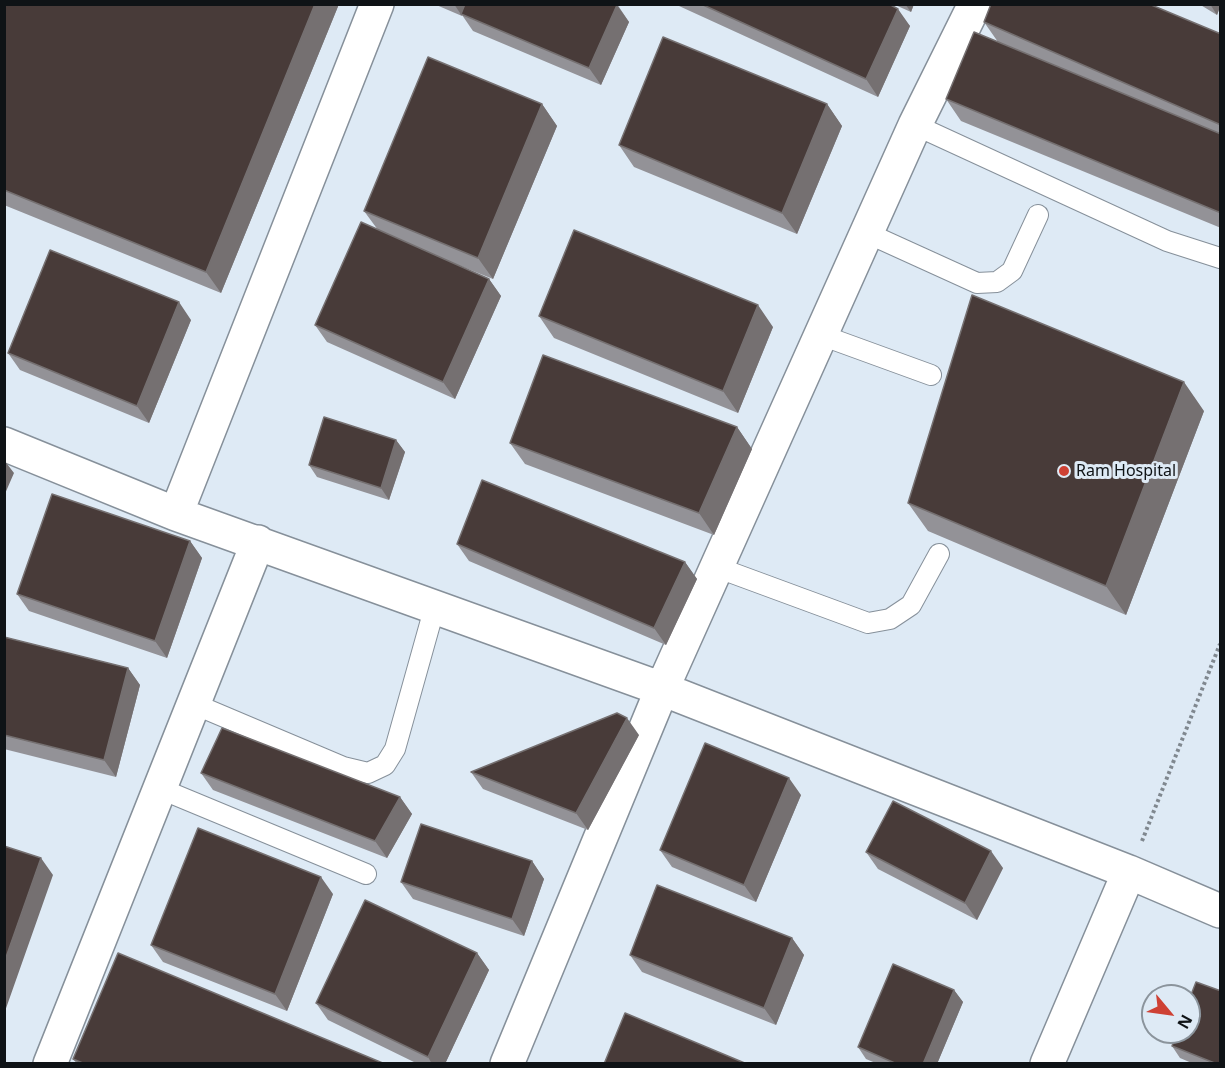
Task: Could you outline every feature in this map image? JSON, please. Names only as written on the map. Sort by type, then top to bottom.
[{"type":"street","points":[[176,514],[377,4]]},
{"type":"street","points":[[507,1064],[662,689],[915,124],[975,4]]},
{"type":"street","points":[[4,444],[176,514],[662,689],[1129,872],[1221,911]]},
{"type":"street","points":[[50,1064],[258,542]]},
{"type":"street","points":[[1047,1064],[1129,872]]},
{"type":"lane","points":[[915,124],[1167,241],[1221,258]]},
{"type":"lane","points":[[867,233],[976,283],[997,282],[1012,271],[1038,215]]},
{"type":"lane","points":[[821,335],[931,375]]},
{"type":"lane","points":[[716,567],[868,623],[890,619],[911,605],[939,554]]},
{"type":"lane","points":[[194,704],[343,767],[368,773],[385,765],[395,749],[435,606]]},
{"type":"lane","points":[[161,789],[366,874]]},
{"type":"path","points":[[1129,872],[1221,644]]},
{"type":"building","points":[[4,4],[315,4],[206,272],[4,190]]},
{"type":"building","points":[[465,4],[617,5],[589,68],[461,14]]},
{"type":"building","points":[[701,4],[889,4],[898,9],[866,79]]},
{"type":"building","points":[[991,4],[1149,4],[1221,34],[1221,125],[984,22]]},
{"type":"building","points":[[974,32],[1221,134],[1221,213],[946,99]]},
{"type":"building","points":[[663,37],[827,104],[782,213],[619,145]]},
{"type":"building","points":[[428,57],[542,104],[478,258],[364,211]]},
{"type":"building","points":[[361,222],[489,279],[443,382],[315,325]]},
{"type":"building","points":[[574,230],[758,305],[723,391],[539,316]]},
{"type":"building","points":[[50,250],[179,302],[137,406],[8,353]]},
{"type":"building","name":"Ram Hospital","points":[[972,295],[1184,382],[1106,586],[908,503]]},
{"type":"building","points":[[543,355],[737,427],[699,513],[510,443]]},
{"type":"building","points":[[324,417],[396,440],[381,488],[309,465]]},
{"type":"building","points":[[482,480],[685,562],[654,628],[457,544]]},
{"type":"building","points":[[52,494],[190,541],[155,641],[17,594]]},
{"type":"building","points":[[4,637],[128,668],[104,760],[4,735]]},
{"type":"building","points":[[617,713],[627,718],[576,813],[471,772]]},
{"type":"building","points":[[222,728],[400,797],[375,841],[201,773]]},
{"type":"building","points":[[705,743],[789,778],[744,885],[660,850]]},
{"type":"building","points":[[893,801],[991,851],[965,903],[866,852]]},
{"type":"building","points":[[421,824],[532,861],[512,919],[401,882]]},
{"type":"building","points":[[198,828],[321,877],[275,994],[151,945]]},
{"type":"building","points":[[4,846],[41,858],[4,963]]},
{"type":"building","points":[[657,885],[792,938],[764,1008],[630,955]]},
{"type":"building","points":[[365,900],[477,953],[428,1057],[316,1003]]},
{"type":"building","points":[[118,953],[385,1064],[85,1064],[73,1059]]},
{"type":"building","points":[[893,964],[954,990],[923,1064],[897,1064],[858,1047]]},
{"type":"building","points":[[1196,982],[1221,991],[1221,1064],[1172,1046],[1173,1044],[1201,1044],[1201,984],[1195,984]]},
{"type":"building","points":[[625,1013],[747,1064],[604,1064]]},
{"type":"place","name":"Ram Hospital","points":[[1064,471]]}]
